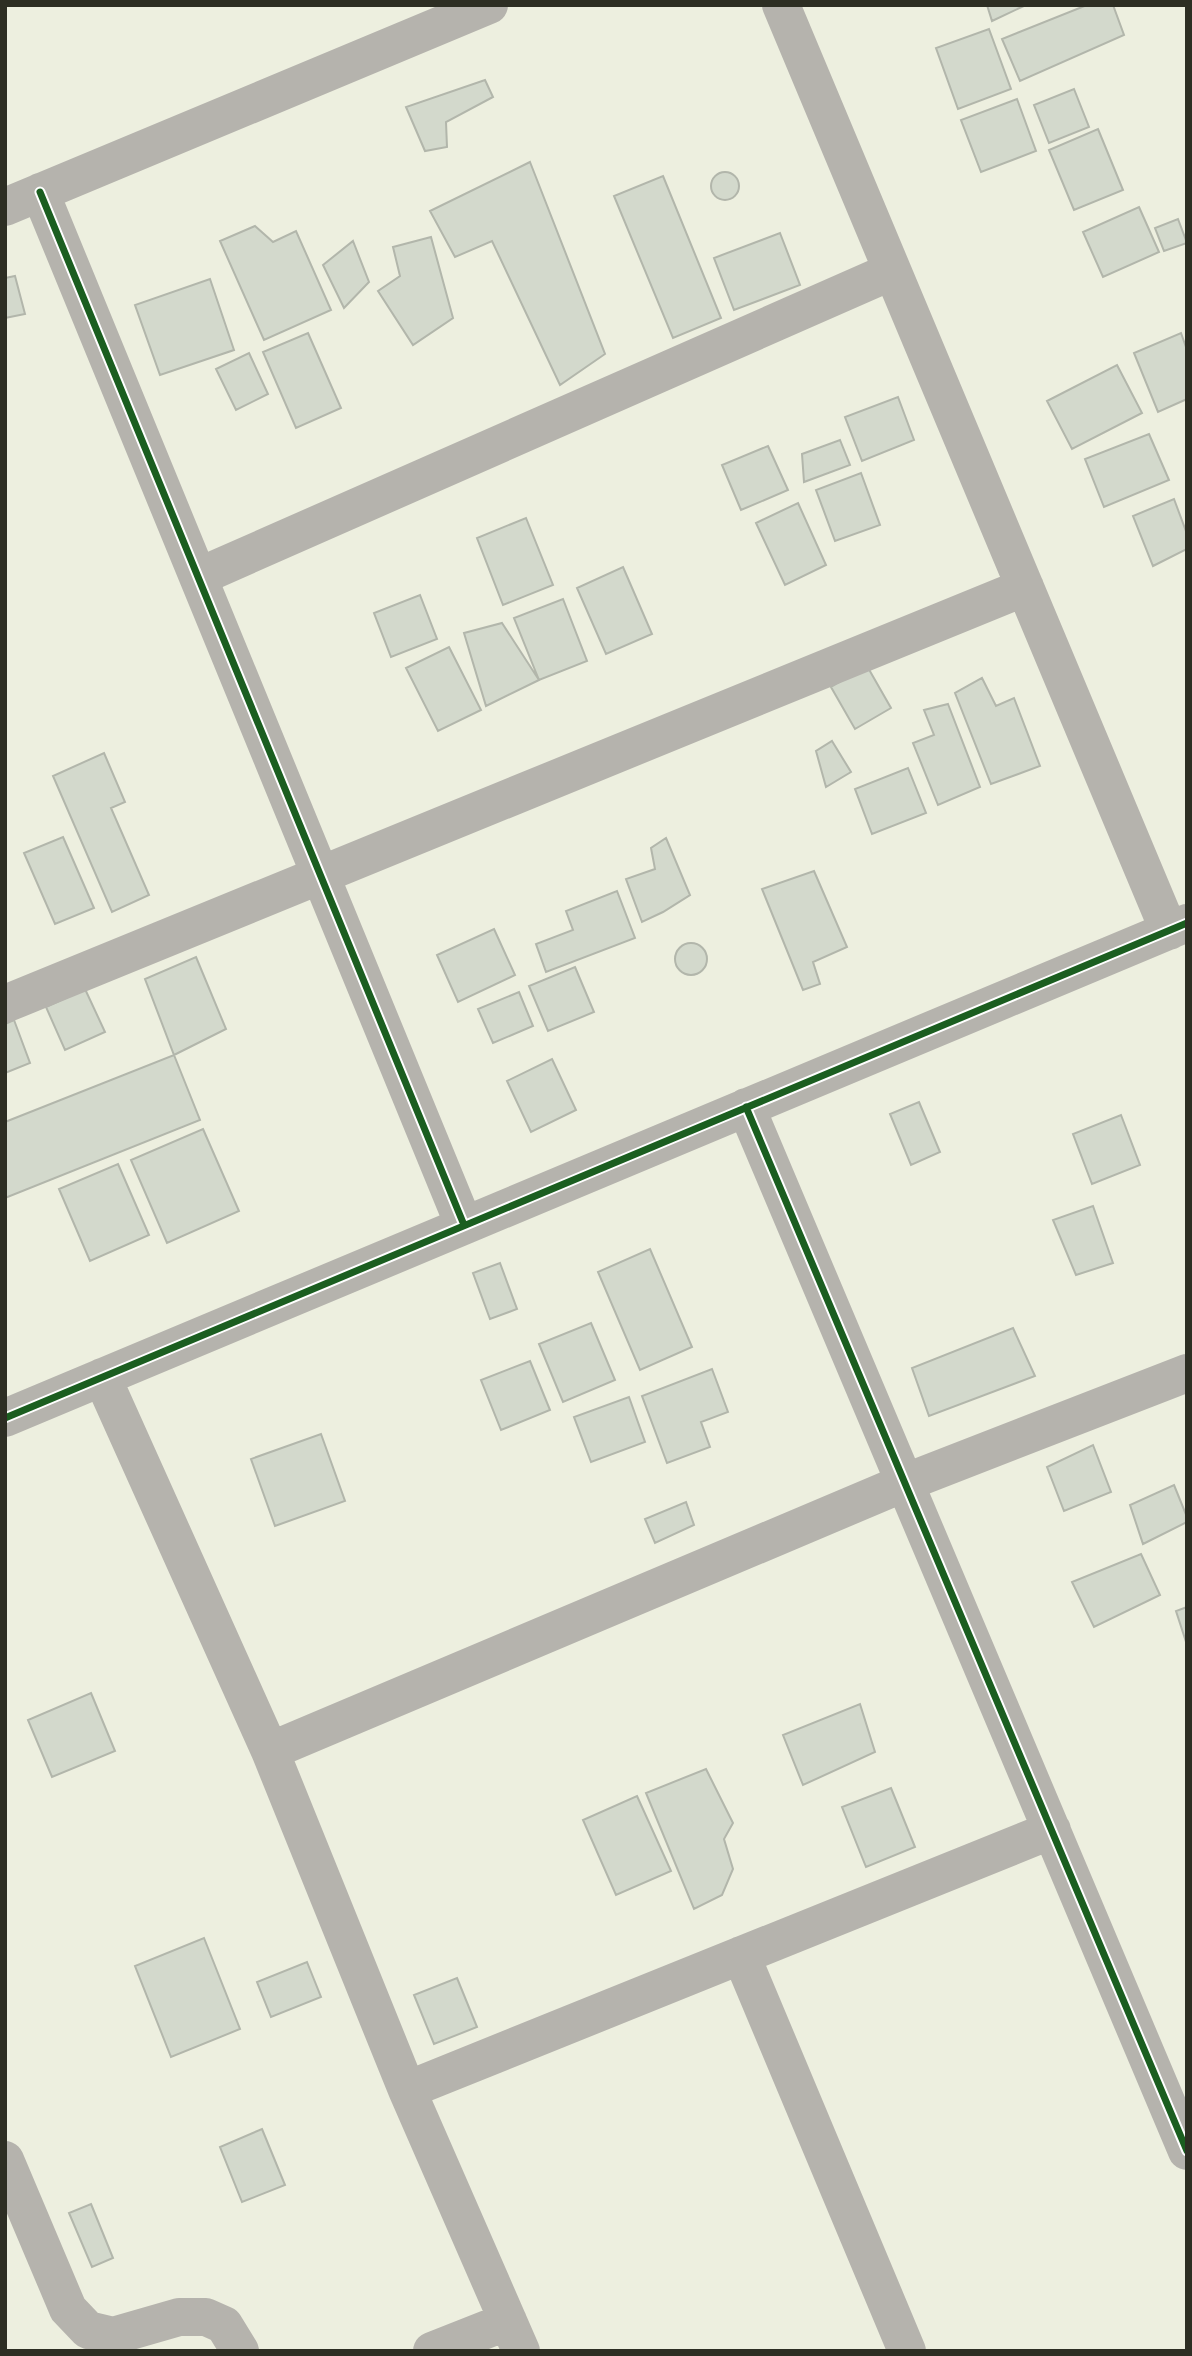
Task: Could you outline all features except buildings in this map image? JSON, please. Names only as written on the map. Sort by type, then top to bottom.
[{"type":"street","points":[[5,207],[489,5]]},
{"type":"street","points":[[5,1418],[1178,927],[1025,587],[781,5]]},
{"type":"street","points":[[40,192],[464,1225]]},
{"type":"street","points":[[198,577],[892,271]]},
{"type":"street","points":[[5,1004],[1025,587]]},
{"type":"street","points":[[746,1107],[1187,2151]]},
{"type":"street","points":[[270,1751],[904,1483],[1187,1373]]},
{"type":"street","points":[[102,1377],[270,1751],[407,2090],[514,2336],[432,2351]]},
{"type":"street","points":[[407,2090],[1052,1830]]},
{"type":"street","points":[[741,1955],[907,2351]]},
{"type":"street","points":[[5,2160],[68,2309],[88,2330],[113,2336],[180,2317],[206,2317],[224,2325],[240,2351]]},
{"type":"cycle path","points":[[40,192],[464,1225]]},
{"type":"cycle path","points":[[5,1418],[1187,923]]},
{"type":"cycle path","points":[[746,1107],[1187,2151]]}]
